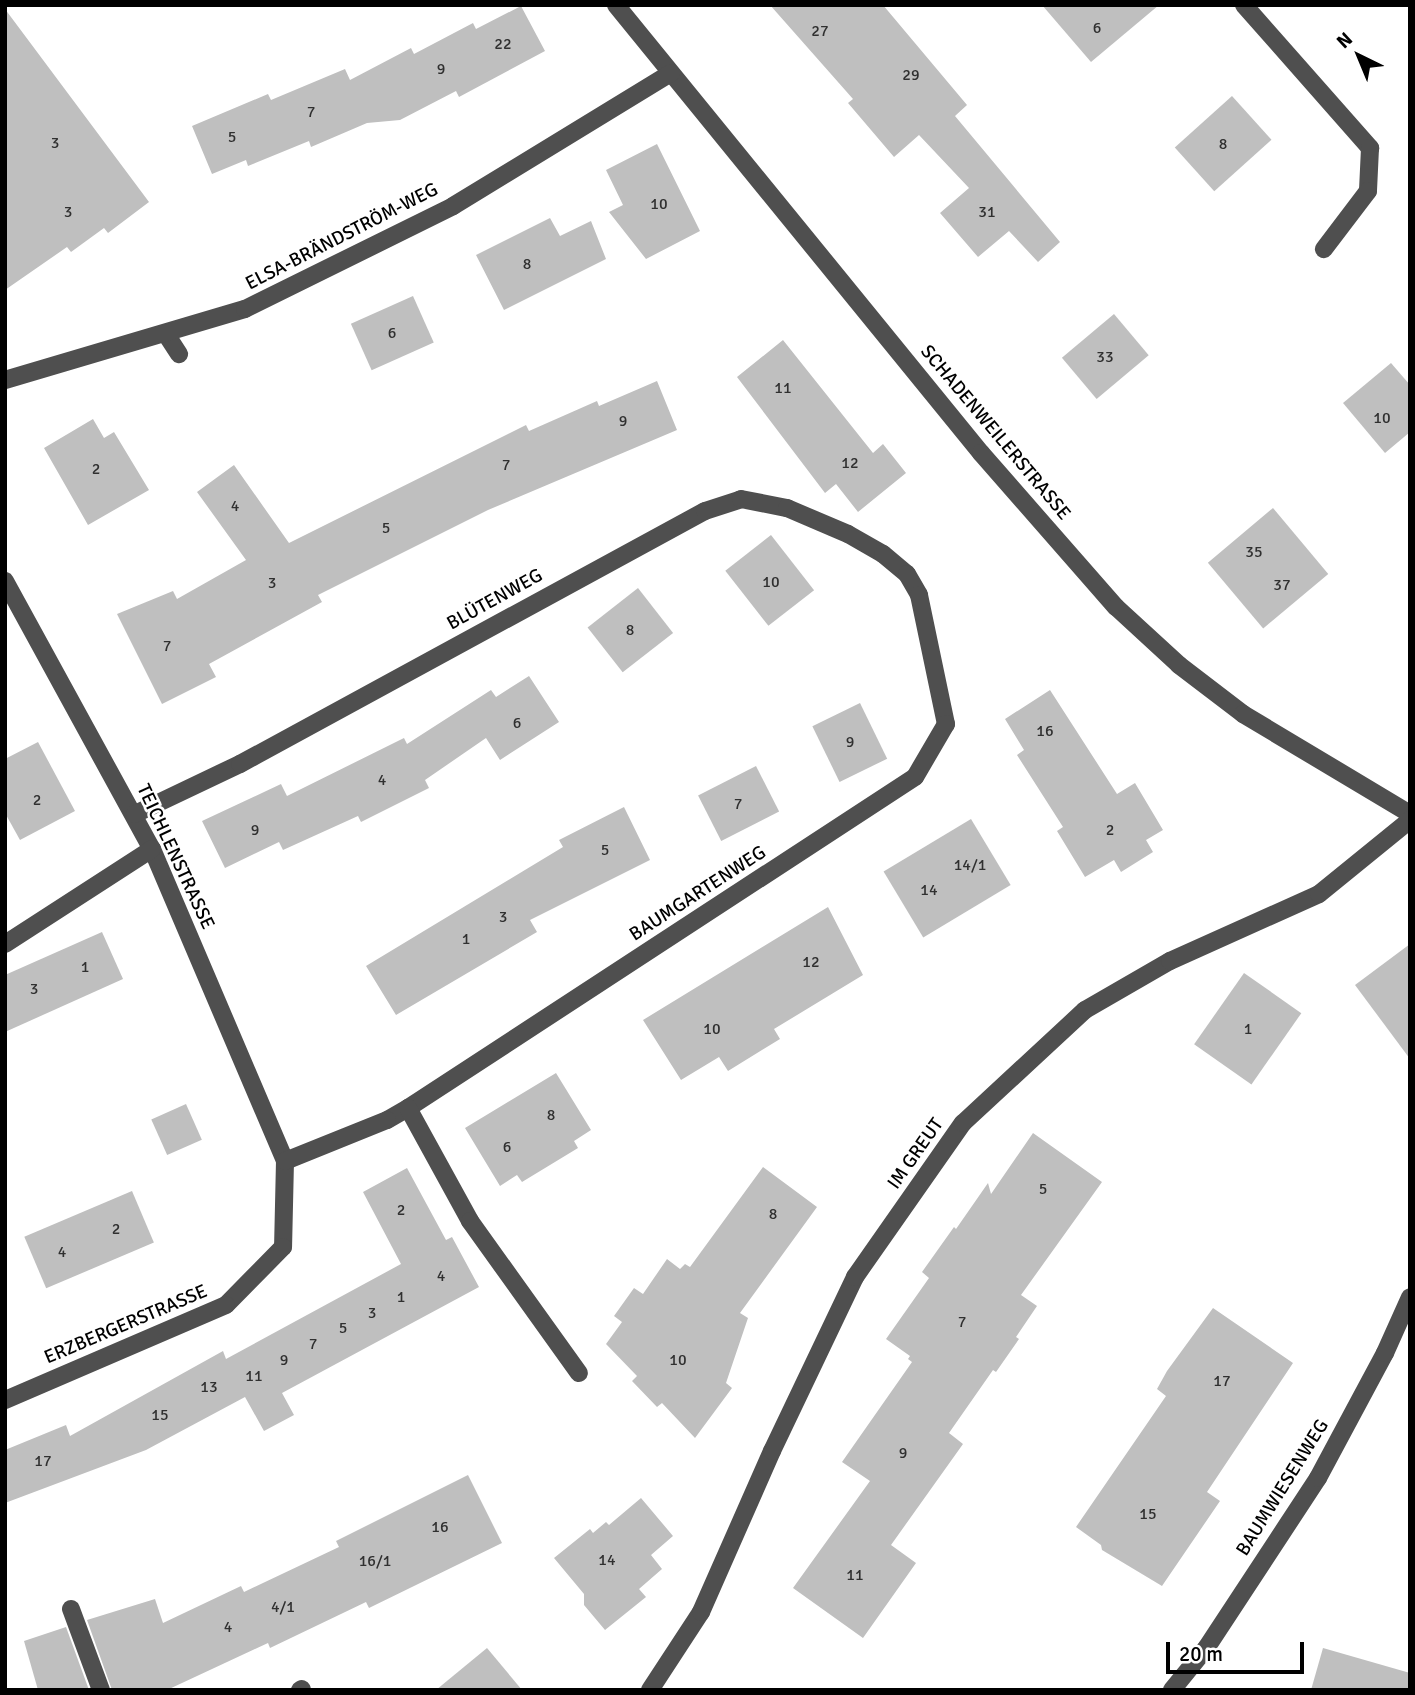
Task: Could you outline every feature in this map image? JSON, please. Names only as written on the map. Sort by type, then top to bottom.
[{"type":"street","name":"SCHADENWEILERSTRASSE","points":[[616,5],[981,453],[1116,607],[1179,665],[1243,714],[1410,814]]},
{"type":"street","points":[[1244,5],[1370,148],[1368,191],[1324,248]]},
{"type":"street","name":"ELSA-BRÄNDSTRÖM-WEG","points":[[5,380],[245,309],[453,206],[671,73]]},
{"type":"street","points":[[166,334],[179,354]]},
{"type":"street","name":"BLÜTENWEG","points":[[135,814],[240,764],[705,510],[741,499],[788,508],[848,534],[883,554]]},
{"type":"street","name":"BAUMGARTENWEG","points":[[285,1161],[387,1120],[408,1108],[915,776],[946,724],[919,595],[907,574],[883,554]]},
{"type":"street","name":"TEICHLENSTRASSE","points":[[5,581],[152,849],[285,1161]]},
{"type":"street","name":"IM GREUT","points":[[650,1690],[701,1612],[772,1451],[855,1277],[963,1123],[1084,1010],[1170,961],[1319,894],[1410,820]]},
{"type":"street","points":[[5,944],[152,849]]},
{"type":"street","points":[[408,1108],[470,1221],[579,1373]]},
{"type":"street","name":"ERZBERGERSTRASSE","points":[[5,1400],[226,1305],[283,1247],[285,1161]]},
{"type":"street","name":"BAUMWIESENWEG","points":[[1172,1690],[1207,1647],[1318,1478],[1385,1353],[1410,1297]]},
{"type":"street","points":[[71,1609],[101,1690]]},
{"type":"building","points":[[770,5],[883,5],[967,105],[955,116],[1060,242],[1038,262],[1009,231],[978,257],[940,213],[969,188],[919,135],[894,157],[848,103],[853,99]]},
{"type":"building","points":[[1042,5],[1159,5],[1091,62]]},
{"type":"building","points":[[521,6],[545,51],[459,97],[456,91],[400,120],[367,123],[311,147],[309,141],[248,166],[246,160],[212,174],[192,126],[268,94],[271,100],[345,69],[350,80],[411,48],[414,54],[473,23],[476,29]]},
{"type":"building","points":[[5,9],[149,202],[108,233],[104,228],[71,252],[67,247],[5,290]]},
{"type":"building","points":[[1232,96],[1271,140],[1214,191],[1175,148]]},
{"type":"building","points":[[657,144],[700,231],[646,259],[609,212],[623,205],[606,170]]},
{"type":"building","points":[[550,218],[560,236],[591,221],[606,259],[504,310],[476,255]]},
{"type":"building","points":[[413,296],[434,343],[372,370],[351,324]]},
{"type":"building","points":[[1114,314],[1149,355],[1097,399],[1062,358]]},
{"type":"building","points":[[783,340],[873,453],[883,444],[906,473],[858,512],[836,484],[825,493],[737,377]]},
{"type":"building","points":[[1391,363],[1410,385],[1410,432],[1385,453],[1343,403]]},
{"type":"building","points":[[657,381],[677,430],[488,510],[318,595],[322,602],[209,664],[216,677],[162,704],[117,614],[173,591],[177,599],[246,560],[197,492],[234,465],[289,543],[526,425],[529,431],[597,401],[599,406]]},
{"type":"building","points":[[93,419],[104,438],[114,432],[149,490],[88,525],[44,448]]},
{"type":"building","points":[[1273,508],[1328,574],[1263,629],[1208,563]]},
{"type":"building","points":[[771,535],[814,590],[768,626],[725,571]]},
{"type":"building","points":[[638,588],[673,633],[623,672],[588,627]]},
{"type":"building","points":[[529,676],[559,722],[500,760],[486,738],[425,780],[429,788],[361,822],[358,816],[283,850],[279,842],[225,868],[202,821],[281,784],[287,796],[404,738],[407,744],[491,690],[496,697]]},
{"type":"building","points":[[1050,690],[1117,794],[1135,783],[1163,830],[1146,840],[1153,852],[1121,872],[1114,860],[1085,877],[1057,831],[1063,827],[1017,755],[1024,750],[1005,719]]},
{"type":"building","points":[[860,703],[887,759],[840,782],[812,726]]},
{"type":"building","points":[[38,742],[75,811],[20,840],[5,813],[5,759]]},
{"type":"building","points":[[756,766],[779,811],[721,841],[698,796]]},
{"type":"building","points":[[624,807],[650,860],[530,920],[537,932],[396,1015],[366,966],[563,847],[559,840]]},
{"type":"building","points":[[971,819],[1011,885],[923,938],[884,872]]},
{"type":"building","points":[[828,907],[863,975],[774,1029],[780,1039],[728,1071],[719,1057],[681,1080],[643,1020]]},
{"type":"building","points":[[102,932],[123,979],[5,1032],[5,975]]},
{"type":"building","points":[[1410,944],[1410,1059],[1355,985]]},
{"type":"building","points":[[1244,973],[1301,1013],[1251,1084],[1194,1044]]},
{"type":"building","points":[[556,1073],[591,1130],[574,1141],[578,1148],[522,1182],[517,1175],[500,1186],[465,1128]]},
{"type":"building","points":[[186,1104],[202,1140],[167,1155],[151,1119]]},
{"type":"building","points":[[1033,1133],[1102,1182],[1021,1295],[1037,1306],[1016,1337],[1019,1339],[996,1372],[993,1370],[949,1433],[963,1444],[891,1545],[916,1563],[863,1638],[793,1588],[870,1481],[842,1462],[912,1362],[908,1359],[910,1356],[886,1339],[929,1278],[922,1272],[954,1227],[956,1229],[988,1183],[991,1194]]},
{"type":"building","points":[[763,1167],[817,1207],[740,1313],[748,1318],[726,1383],[732,1388],[695,1438],[662,1403],[657,1407],[632,1381],[637,1376],[606,1344],[622,1322],[614,1316],[634,1288],[643,1294],[667,1259],[680,1269],[685,1264],[690,1267]]},
{"type":"building","points":[[407,1168],[446,1240],[452,1237],[479,1287],[282,1393],[294,1415],[264,1431],[245,1397],[146,1450],[5,1503],[5,1450],[66,1425],[70,1436],[223,1351],[226,1359],[401,1264],[363,1192]]},
{"type":"building","points":[[132,1191],[154,1243],[46,1288],[24,1237]]},
{"type":"building","points":[[1213,1308],[1293,1363],[1207,1492],[1220,1501],[1162,1586],[1102,1550],[1101,1545],[1076,1527],[1166,1396],[1157,1389]]},
{"type":"building","points":[[468,1475],[502,1543],[369,1608],[366,1602],[270,1648],[268,1643],[167,1690],[112,1690],[87,1620],[155,1599],[163,1623],[241,1586],[244,1592],[339,1547],[336,1541]]},
{"type":"building","points":[[641,1498],[673,1536],[651,1555],[662,1569],[639,1589],[646,1597],[605,1630],[584,1605],[584,1594],[554,1558],[590,1529],[593,1533],[606,1522],[609,1525]]},
{"type":"building","points":[[66,1627],[89,1690],[38,1690],[24,1641]]},
{"type":"building","points":[[487,1648],[522,1690],[436,1690]]},
{"type":"building","points":[[1323,1648],[1410,1673],[1410,1690],[1311,1690]]}]
